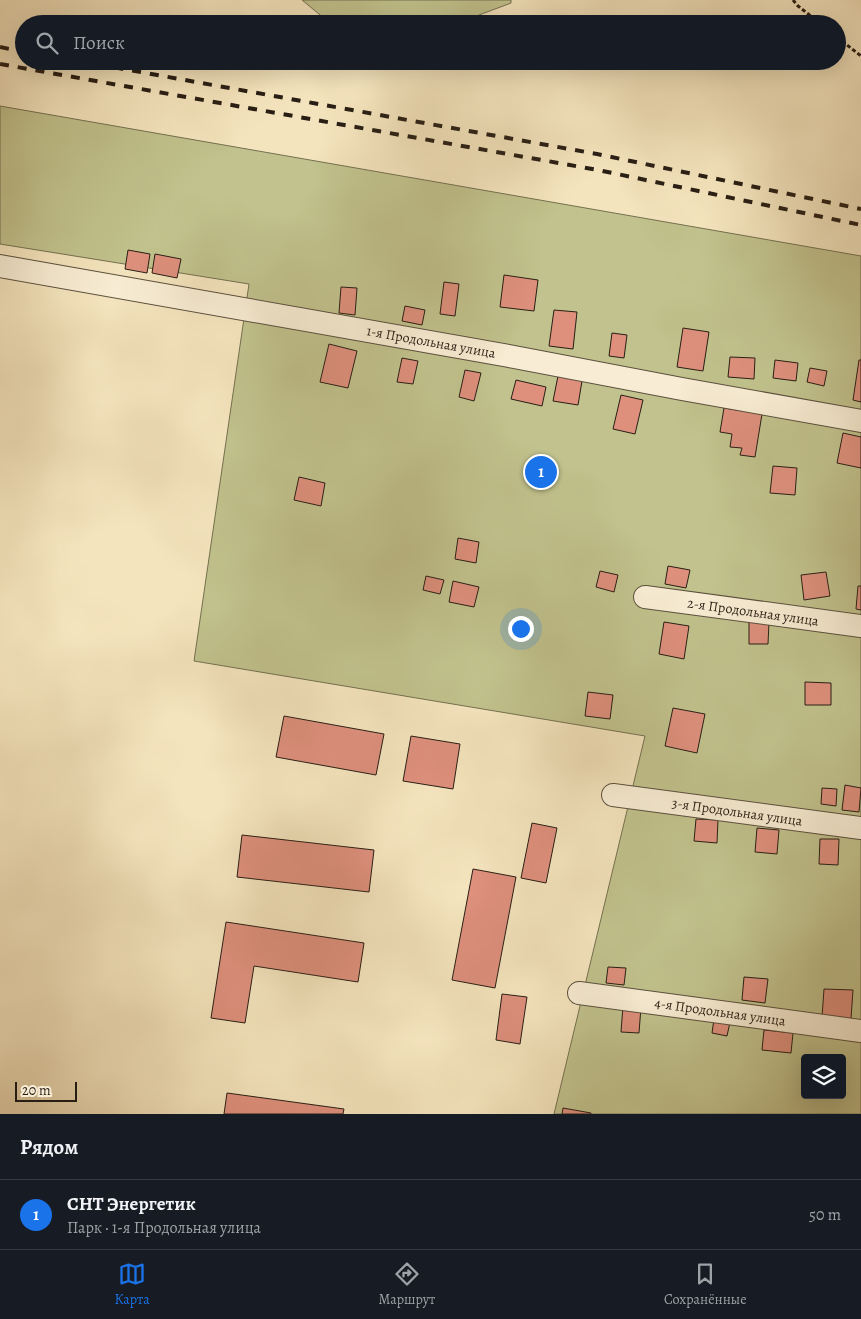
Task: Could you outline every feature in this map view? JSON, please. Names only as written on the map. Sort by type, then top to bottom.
[{"type":"street","name":"1-я Продольная улица","points":[[0,266],[489,352],[861,421]]},
{"type":"street","name":"2-я Продольная улица","points":[[645,597],[861,626]]},
{"type":"street","name":"3-я Продольная улица","points":[[613,795],[861,828]]},
{"type":"street","name":"4-я Продольная улица","points":[[579,993],[861,1031]]},
{"type":"path","points":[[793,0],[810,15]]},
{"type":"path","points":[[846,44],[861,56]]},
{"type":"green space","points":[[302,0],[511,0],[511,3],[479,15],[320,15]]},
{"type":"green space","points":[[0,106],[861,256],[861,1114],[554,1114],[645,736],[194,661],[249,284],[0,244]]},
{"type":"building","points":[[128,250],[150,254],[147,273],[125,269]]},
{"type":"building","points":[[155,254],[181,259],[177,278],[152,273]]},
{"type":"building","points":[[504,275],[538,280],[534,311],[500,307]]},
{"type":"building","points":[[444,282],[459,284],[455,316],[440,314]]},
{"type":"building","points":[[341,287],[357,288],[355,315],[339,313]]},
{"type":"building","points":[[405,306],[425,310],[422,325],[402,321]]},
{"type":"building","points":[[554,310],[577,312],[573,349],[549,346]]},
{"type":"building","points":[[683,328],[709,332],[703,371],[677,367]]},
{"type":"building","points":[[612,333],[627,335],[624,358],[609,356]]},
{"type":"building","points":[[329,344],[357,351],[348,388],[320,382]]},
{"type":"building","points":[[730,357],[755,358],[754,379],[728,377]]},
{"type":"building","points":[[402,358],[418,361],[413,384],[397,382]]},
{"type":"building","points":[[775,360],[798,363],[796,381],[773,378]]},
{"type":"building","points":[[859,360],[861,360],[861,402],[853,400]]},
{"type":"building","points":[[810,368],[827,371],[824,386],[807,382]]},
{"type":"building","points":[[465,370],[481,373],[474,401],[459,397]]},
{"type":"building","points":[[558,376],[582,381],[578,405],[553,401]]},
{"type":"building","points":[[516,380],[546,387],[542,406],[511,399]]},
{"type":"building","points":[[621,395],[643,400],[635,434],[613,429]]},
{"type":"building","points":[[724,408],[762,414],[755,457],[740,455],[742,448],[730,447],[732,434],[720,432]]},
{"type":"building","points":[[843,433],[861,437],[861,468],[837,463]]},
{"type":"building","points":[[773,466],[797,468],[795,495],[770,493]]},
{"type":"building","points":[[299,477],[325,483],[321,506],[294,500]]},
{"type":"building","points":[[458,538],[479,542],[476,563],[455,559]]},
{"type":"building","points":[[668,566],[690,570],[686,588],[665,584]]},
{"type":"building","points":[[600,571],[618,575],[614,592],[596,587]]},
{"type":"building","points":[[826,572],[830,596],[804,600],[801,575]]},
{"type":"building","points":[[426,576],[444,580],[440,594],[423,590]]},
{"type":"building","points":[[453,581],[479,587],[474,607],[449,602]]},
{"type":"building","points":[[858,586],[861,586],[861,610],[856,609]]},
{"type":"building","points":[[664,622],[689,626],[684,659],[659,654]]},
{"type":"building","points":[[749,622],[769,622],[768,644],[749,644]]},
{"type":"building","points":[[805,682],[831,683],[831,705],[805,705]]},
{"type":"building","points":[[588,692],[613,695],[610,719],[585,716]]},
{"type":"building","points":[[673,708],[705,714],[697,753],[665,746]]},
{"type":"building","points":[[284,716],[384,734],[376,775],[276,757]]},
{"type":"building","points":[[411,736],[460,744],[453,789],[403,781]]},
{"type":"building","points":[[845,785],[861,788],[859,812],[842,810]]},
{"type":"building","points":[[822,788],[837,789],[836,806],[821,804]]},
{"type":"building","points":[[696,819],[718,820],[717,843],[694,841]]},
{"type":"building","points":[[532,823],[557,828],[546,883],[521,878]]},
{"type":"building","points":[[757,828],[779,830],[777,854],[755,852]]},
{"type":"building","points":[[242,835],[374,850],[369,892],[237,877]]},
{"type":"building","points":[[820,839],[839,839],[838,865],[819,864]]},
{"type":"building","points":[[473,869],[516,877],[495,988],[452,980]]},
{"type":"building","points":[[226,922],[364,943],[358,982],[254,966],[245,1023],[211,1018]]},
{"type":"building","points":[[608,967],[626,968],[624,985],[606,983]]},
{"type":"building","points":[[744,977],[768,979],[765,1003],[742,1000]]},
{"type":"building","points":[[824,989],[853,990],[851,1019],[822,1017]]},
{"type":"building","points":[[502,994],[527,997],[520,1044],[496,1040]]},
{"type":"building","points":[[623,1006],[641,1007],[639,1033],[621,1032]]},
{"type":"building","points":[[714,1019],[730,1022],[727,1036],[712,1033]]},
{"type":"building","points":[[764,1030],[793,1033],[791,1053],[762,1050]]},
{"type":"building","points":[[227,1093],[344,1109],[343,1114],[224,1114]]},
{"type":"building","points":[[563,1108],[591,1113],[591,1114],[562,1114]]},
{"type":"railway","points":[[0,47],[15,50]]},
{"type":"railway","points":[[0,64],[15,67]]},
{"type":"railway","points":[[34,70],[598,170],[861,225]]},
{"type":"railway","points":[[129,70],[597,154],[861,209]]},
{"type":"place","name":"СНТ Энергетик","points":[[541,472]]}]
